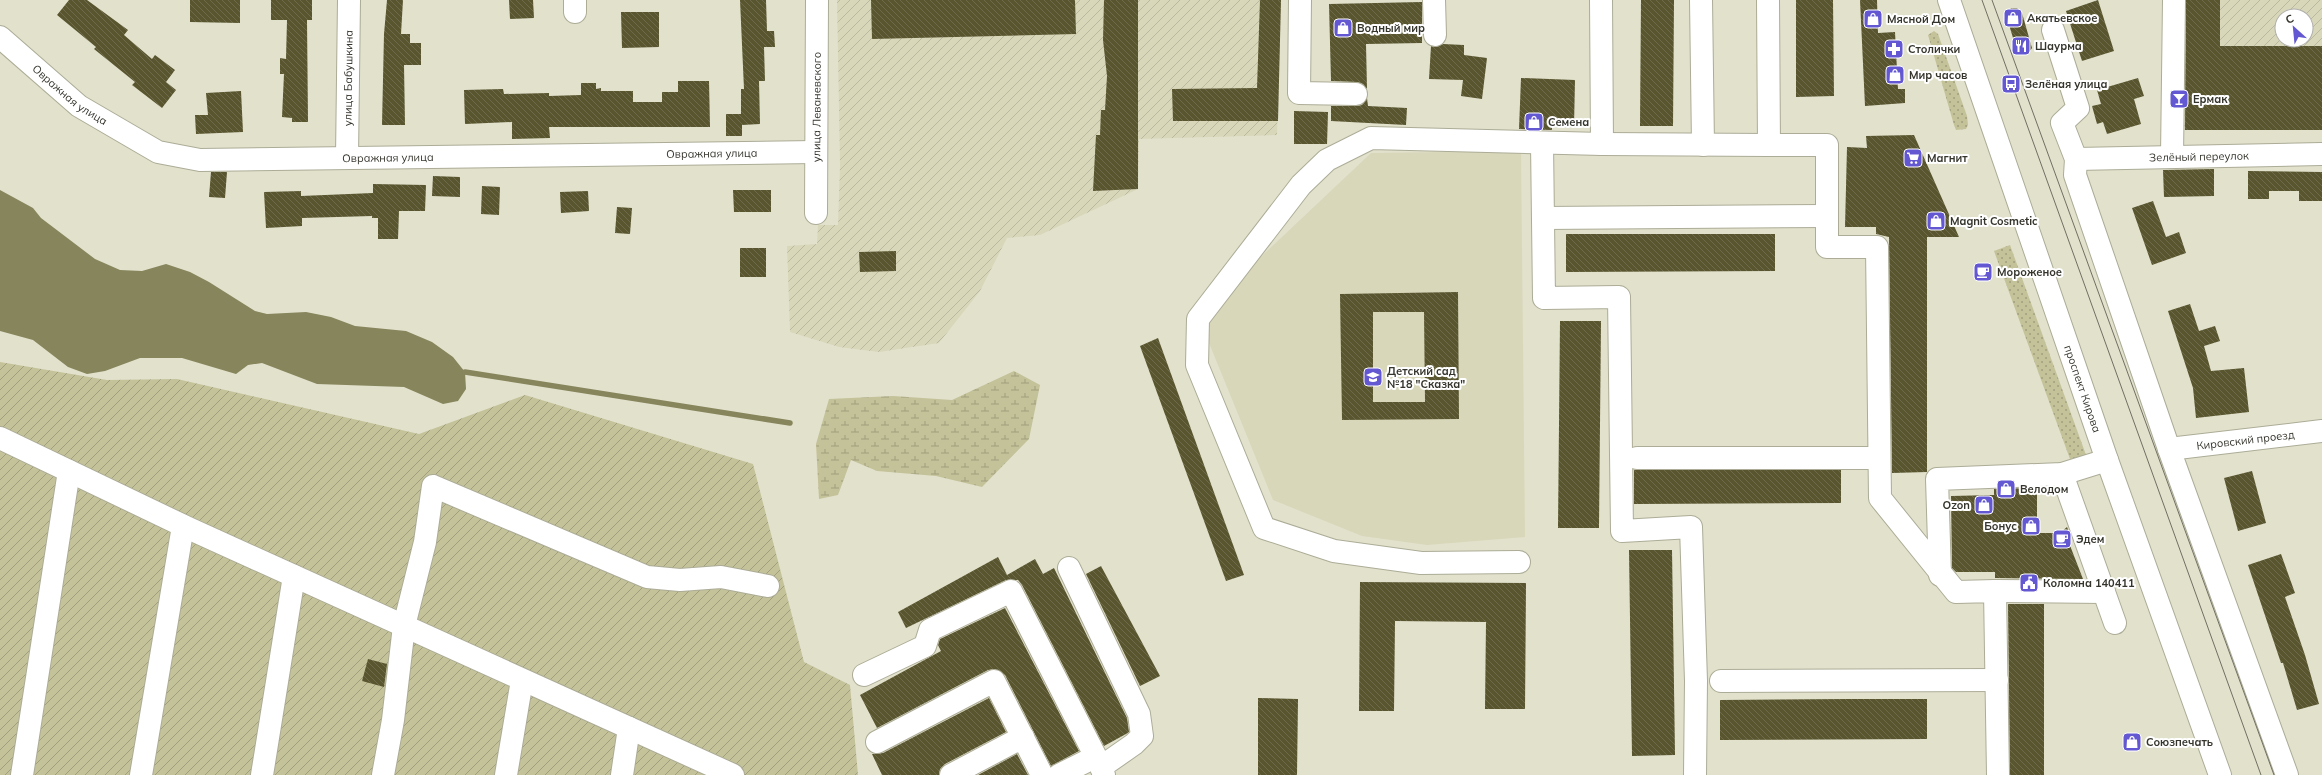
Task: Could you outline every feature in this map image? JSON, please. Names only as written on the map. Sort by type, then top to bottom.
[{"type":"street","name":"улица Бабушкина","points":[[347,157],[349,0]]},
{"type":"street","name":"улица Леваневского","points":[[816,213],[817,0]]},
{"type":"street","points":[[1300,0],[1299,93],[1356,94]]},
{"type":"street","points":[[1434,0],[1435,35]]},
{"type":"street","points":[[1601,0],[1602,144]]},
{"type":"street","points":[[1701,0],[1703,145]]},
{"type":"street","points":[[1768,0],[1769,145]]},
{"type":"street","name":"проспект Кирова","points":[[1949,0],[2107,460],[2220,775]]},
{"type":"street","points":[[2172,156],[2174,0]]},
{"type":"street","points":[[2053,30],[2078,108],[2062,123],[2076,160],[2075,175],[2169,449],[2287,775]]},
{"type":"street","name":"Овражная улица","points":[[0,37],[79,106],[158,152],[200,160],[816,152]]},
{"type":"street","points":[[1519,562],[1421,563],[1334,551],[1264,528],[1197,365],[1198,319],[1301,185],[1327,160],[1371,138],[1602,144],[1827,145],[1827,247],[1877,247],[1880,498],[1940,575],[1956,592],[2104,592]]},
{"type":"street","points":[[1542,143],[1544,298],[1619,297],[1622,531],[1692,527],[1696,681],[1694,775]]},
{"type":"street","name":"Зелёный переулок","points":[[2076,160],[2172,156],[2322,154]]},
{"type":"street","points":[[1543,218],[1828,216]]},
{"type":"street","name":"Кировский проезд","points":[[2169,449],[2322,431]]},
{"type":"street","points":[[0,438],[183,526],[733,775]]},
{"type":"street","points":[[1637,458],[1879,458]]},
{"type":"street","points":[[1940,575],[1937,479],[2062,474],[2107,460]]},
{"type":"street","points":[[22,775],[69,471]]},
{"type":"street","points":[[2062,474],[2115,623]]},
{"type":"street","points":[[383,775],[393,720],[404,626],[425,542],[434,486],[647,577],[680,580],[721,577],[768,586]]},
{"type":"street","points":[[141,775],[183,526]]},
{"type":"street","points":[[1059,775],[1100,766],[1142,736],[1139,714],[1070,568]]},
{"type":"street","points":[[262,775],[294,576]]},
{"type":"street","points":[[864,675],[925,646],[930,630],[1011,591],[1100,766]]},
{"type":"street","points":[[1995,591],[1998,775]]},
{"type":"street","points":[[506,775],[522,680]]},
{"type":"street","points":[[1721,682],[1997,680]]},
{"type":"street","points":[[877,742],[994,681],[1042,775]]},
{"type":"street","points":[[622,775],[629,728]]},
{"type":"street","points":[[951,775],[1023,737]]},
{"type":"shaded area","points":[[837,0],[1281,0],[1277,135],[1139,139],[1138,189],[1040,235],[1007,238],[980,291],[939,343],[879,352],[839,347],[790,332],[787,246],[817,244],[818,225],[838,225],[840,165]]},
{"type":"shaded area","points":[[2183,0],[2322,0],[2322,130],[2183,130]]},
{"type":"shaded area","name":"Детский сад №18 \"Сказка\"","points":[[1521,151],[1525,537],[1427,545],[1362,536],[1273,500],[1207,338],[1213,302],[1371,153]]},
{"type":"shaded area","points":[[0,190],[33,208],[41,218],[95,259],[120,270],[142,271],[166,264],[190,272],[209,282],[255,311],[267,314],[306,312],[331,317],[355,326],[406,331],[432,342],[453,357],[465,372],[466,389],[458,401],[443,404],[404,387],[317,384],[262,363],[248,365],[236,374],[182,358],[140,358],[105,371],[87,374],[68,367],[33,340],[0,331]]},
{"type":"green space","points":[[1934,31],[1938,34],[1967,116],[1968,125],[1966,129],[1956,130],[1954,125],[1928,35]]},
{"type":"green space","points":[[2010,245],[2086,455],[2070,459],[1994,251]]},
{"type":"green space","points":[[0,362],[107,380],[177,379],[419,434],[525,395],[753,464],[804,662],[850,685],[858,775],[0,775]]},
{"type":"green space","points":[[1014,371],[1040,385],[1029,439],[982,487],[936,476],[877,471],[851,460],[838,495],[819,499],[816,444],[829,399],[893,396],[952,400]]},
{"type":"building","points":[[69,0],[87,0],[128,30],[124,35],[152,59],[155,55],[175,70],[166,82],[176,90],[162,108],[132,85],[135,82],[94,49],[96,47],[57,15]]},
{"type":"building","points":[[190,0],[240,0],[240,23],[190,22]]},
{"type":"building","points":[[271,0],[312,0],[312,20],[307,20],[308,122],[292,122],[292,118],[282,117],[284,74],[280,74],[280,58],[286,59],[287,20],[271,20]]},
{"type":"building","points":[[387,0],[403,0],[401,34],[410,34],[410,43],[421,43],[421,65],[404,65],[405,125],[382,125],[384,34]]},
{"type":"building","points":[[509,0],[533,0],[534,18],[510,19]]},
{"type":"building","points":[[740,0],[766,0],[767,31],[774,31],[775,47],[764,47],[765,81],[759,81],[760,124],[742,125],[742,136],[726,136],[726,114],[741,114],[741,89],[744,89]]},
{"type":"building","points":[[871,0],[1075,0],[1076,34],[872,39]]},
{"type":"building","points":[[1104,0],[1138,0],[1138,189],[1093,191],[1096,135],[1100,135],[1101,110],[1105,110],[1107,76],[1103,40]]},
{"type":"building","points":[[1260,0],[1281,0],[1278,121],[1173,121],[1172,89],[1257,88]]},
{"type":"building","points":[[1641,0],[1674,0],[1673,126],[1640,126]]},
{"type":"building","points":[[1796,0],[1833,0],[1834,96],[1796,97]]},
{"type":"building","points":[[1860,0],[1877,0],[1878,33],[1895,32],[1898,89],[1905,89],[1905,103],[1865,106]]},
{"type":"building","points":[[2098,0],[2114,51],[2082,61],[2066,11]]},
{"type":"building","points":[[2186,0],[2220,0],[2220,46],[2314,48],[2314,46],[2322,46],[2322,130],[2185,130]]},
{"type":"building","points":[[1422,2],[1422,43],[1366,44],[1367,89],[1363,84],[1357,82],[1331,81],[1329,4]]},
{"type":"building","points":[[2011,8],[2017,8],[2022,13],[2032,48],[2027,55],[2021,55],[2017,51],[2006,15]]},
{"type":"building","points":[[621,12],[659,12],[659,47],[622,48]]},
{"type":"building","points":[[1443,44],[1464,45],[1464,55],[1487,58],[1482,99],[1461,96],[1463,80],[1429,79],[1431,46],[1436,47]]},
{"type":"building","points":[[1521,78],[1575,80],[1574,126],[1552,126],[1552,130],[1519,129]]},
{"type":"building","points":[[2138,78],[2144,96],[2134,99],[2141,124],[2107,134],[2103,122],[2097,124],[2092,106],[2101,104],[2097,90]]},
{"type":"building","points":[[678,81],[709,81],[710,127],[549,127],[550,138],[512,139],[512,122],[465,124],[464,90],[503,89],[504,94],[549,93],[549,96],[581,95],[581,83],[596,83],[596,89],[601,88],[601,91],[633,91],[633,102],[662,102],[662,92],[678,92]]},
{"type":"building","points":[[241,91],[243,132],[196,134],[195,115],[208,115],[206,93]]},
{"type":"building","points":[[1367,98],[1368,106],[1407,108],[1406,125],[1331,121],[1331,106],[1362,105]]},
{"type":"building","points":[[1294,111],[1328,112],[1327,144],[1294,144]]},
{"type":"building","points":[[1914,135],[1959,237],[1927,237],[1927,472],[1892,473],[1889,237],[1876,234],[1876,227],[1845,227],[1847,147],[1867,148],[1866,136]]},
{"type":"building","points":[[2214,169],[2214,196],[2164,197],[2163,170]]},
{"type":"building","points":[[2248,171],[2322,172],[2322,201],[2299,201],[2299,191],[2269,191],[2269,199],[2248,199]]},
{"type":"building","points":[[211,172],[227,172],[225,198],[209,197]]},
{"type":"building","points":[[433,176],[460,177],[460,197],[432,196]]},
{"type":"building","points":[[373,184],[426,185],[425,211],[399,211],[398,239],[378,239],[378,218],[372,218],[372,216],[302,218],[302,226],[266,228],[264,192],[301,191],[301,196],[373,193]]},
{"type":"building","points":[[482,186],[500,187],[499,215],[481,214]]},
{"type":"building","points":[[733,190],[771,190],[771,212],[734,212]]},
{"type":"building","points":[[588,191],[589,211],[561,213],[560,192]]},
{"type":"building","points":[[2153,201],[2166,237],[2179,232],[2186,253],[2152,265],[2132,208]]},
{"type":"building","points":[[617,207],[632,208],[630,234],[615,233]]},
{"type":"building","points":[[1566,234],[1775,234],[1775,271],[1566,272]]},
{"type":"building","points":[[740,248],[766,248],[766,277],[740,277]]},
{"type":"building","points":[[896,251],[896,271],[860,272],[859,252]]},
{"type":"building","points":[[1458,292],[1459,419],[1342,420],[1340,294]],"holes":[[[1373,312],[1424,312],[1425,402],[1373,402]]]},
{"type":"building","points":[[2190,304],[2199,331],[2215,326],[2220,341],[2204,346],[2211,371],[2244,368],[2249,412],[2196,418],[2193,388],[2168,311]]},
{"type":"building","points":[[1560,321],[1601,321],[1599,528],[1558,528]]},
{"type":"building","points":[[1158,338],[1244,575],[1226,581],[1140,346]]},
{"type":"building","points":[[1634,470],[1841,470],[1841,503],[1634,504]]},
{"type":"building","points":[[2252,471],[2266,523],[2238,531],[2224,478]]},
{"type":"building","points":[[2037,488],[2037,533],[2060,533],[2067,527],[2071,537],[2069,543],[2083,579],[1995,578],[1995,572],[1956,572],[1952,568],[1951,496],[1994,495],[1994,489]]},
{"type":"building","points":[[1629,550],[1672,550],[1675,755],[1632,756]]},
{"type":"building","points":[[2281,554],[2295,593],[2285,597],[2305,655],[2319,704],[2297,710],[2283,663],[2281,663],[2248,565]]},
{"type":"building","points":[[998,557],[1007,575],[1035,559],[1043,574],[1054,568],[1127,718],[1129,732],[1104,746],[1022,585],[1018,580],[1006,580],[906,628],[898,612]]},
{"type":"building","points":[[1101,566],[1160,676],[1140,686],[1086,574]]},
{"type":"building","points":[[1360,582],[1526,583],[1525,709],[1485,709],[1486,622],[1395,621],[1394,711],[1359,711]]},
{"type":"building","points":[[2008,604],[2044,604],[2044,775],[2010,775]]},
{"type":"building","points":[[1005,608],[1079,751],[1051,766],[1005,675],[995,669],[988,670],[877,728],[860,695],[941,651],[938,645],[940,639]]},
{"type":"building","points":[[368,659],[387,664],[384,687],[362,681]]},
{"type":"building","points":[[989,698],[1006,732],[945,764],[940,769],[939,775],[882,775],[872,754],[883,753]]},
{"type":"building","points":[[1258,698],[1298,699],[1297,775],[1258,775]]},
{"type":"building","points":[[1927,699],[1927,739],[1720,740],[1720,700]]},
{"type":"building","points":[[1017,754],[1028,775],[978,775]]},
{"type":"waterway","points":[[465,372],[790,423]]},
{"type":"tram line","points":[[1982,0],[2261,775]]},
{"type":"tram line","points":[[1992,0],[2274,775]]},
{"type":"place","name":"Акатьевское","points":[[2013,18]]},
{"type":"place","name":"Мясной Дом","points":[[1873,19]]},
{"type":"place","name":"Водный мир","points":[[1343,28]]},
{"type":"place","name":"Шаурма","points":[[2021,46]]},
{"type":"place","name":"Столички","points":[[1894,49]]},
{"type":"place","name":"Мир часов","points":[[1895,75]]},
{"type":"place","name":"Зелёная улица","points":[[2011,84]]},
{"type":"place","name":"Ермак","points":[[2179,99]]},
{"type":"place","name":"Семена","points":[[1534,122]]},
{"type":"place","name":"Магнит","points":[[1913,158]]},
{"type":"place","name":"Magnit Cosmetic","points":[[1936,221]]},
{"type":"place","name":"Мороженое","points":[[1983,272]]},
{"type":"place","name":"Детский сад №18 \"Сказка\"","points":[[1373,377]]},
{"type":"place","name":"Велодом","points":[[2006,489]]},
{"type":"place","name":"Ozon","points":[[1984,505]]},
{"type":"place","name":"Бонус","points":[[2031,526]]},
{"type":"place","name":"Эдем","points":[[2062,539]]},
{"type":"place","name":"Коломна 140411","points":[[2029,583]]},
{"type":"place","name":"Союзпечать","points":[[2132,742]]}]
